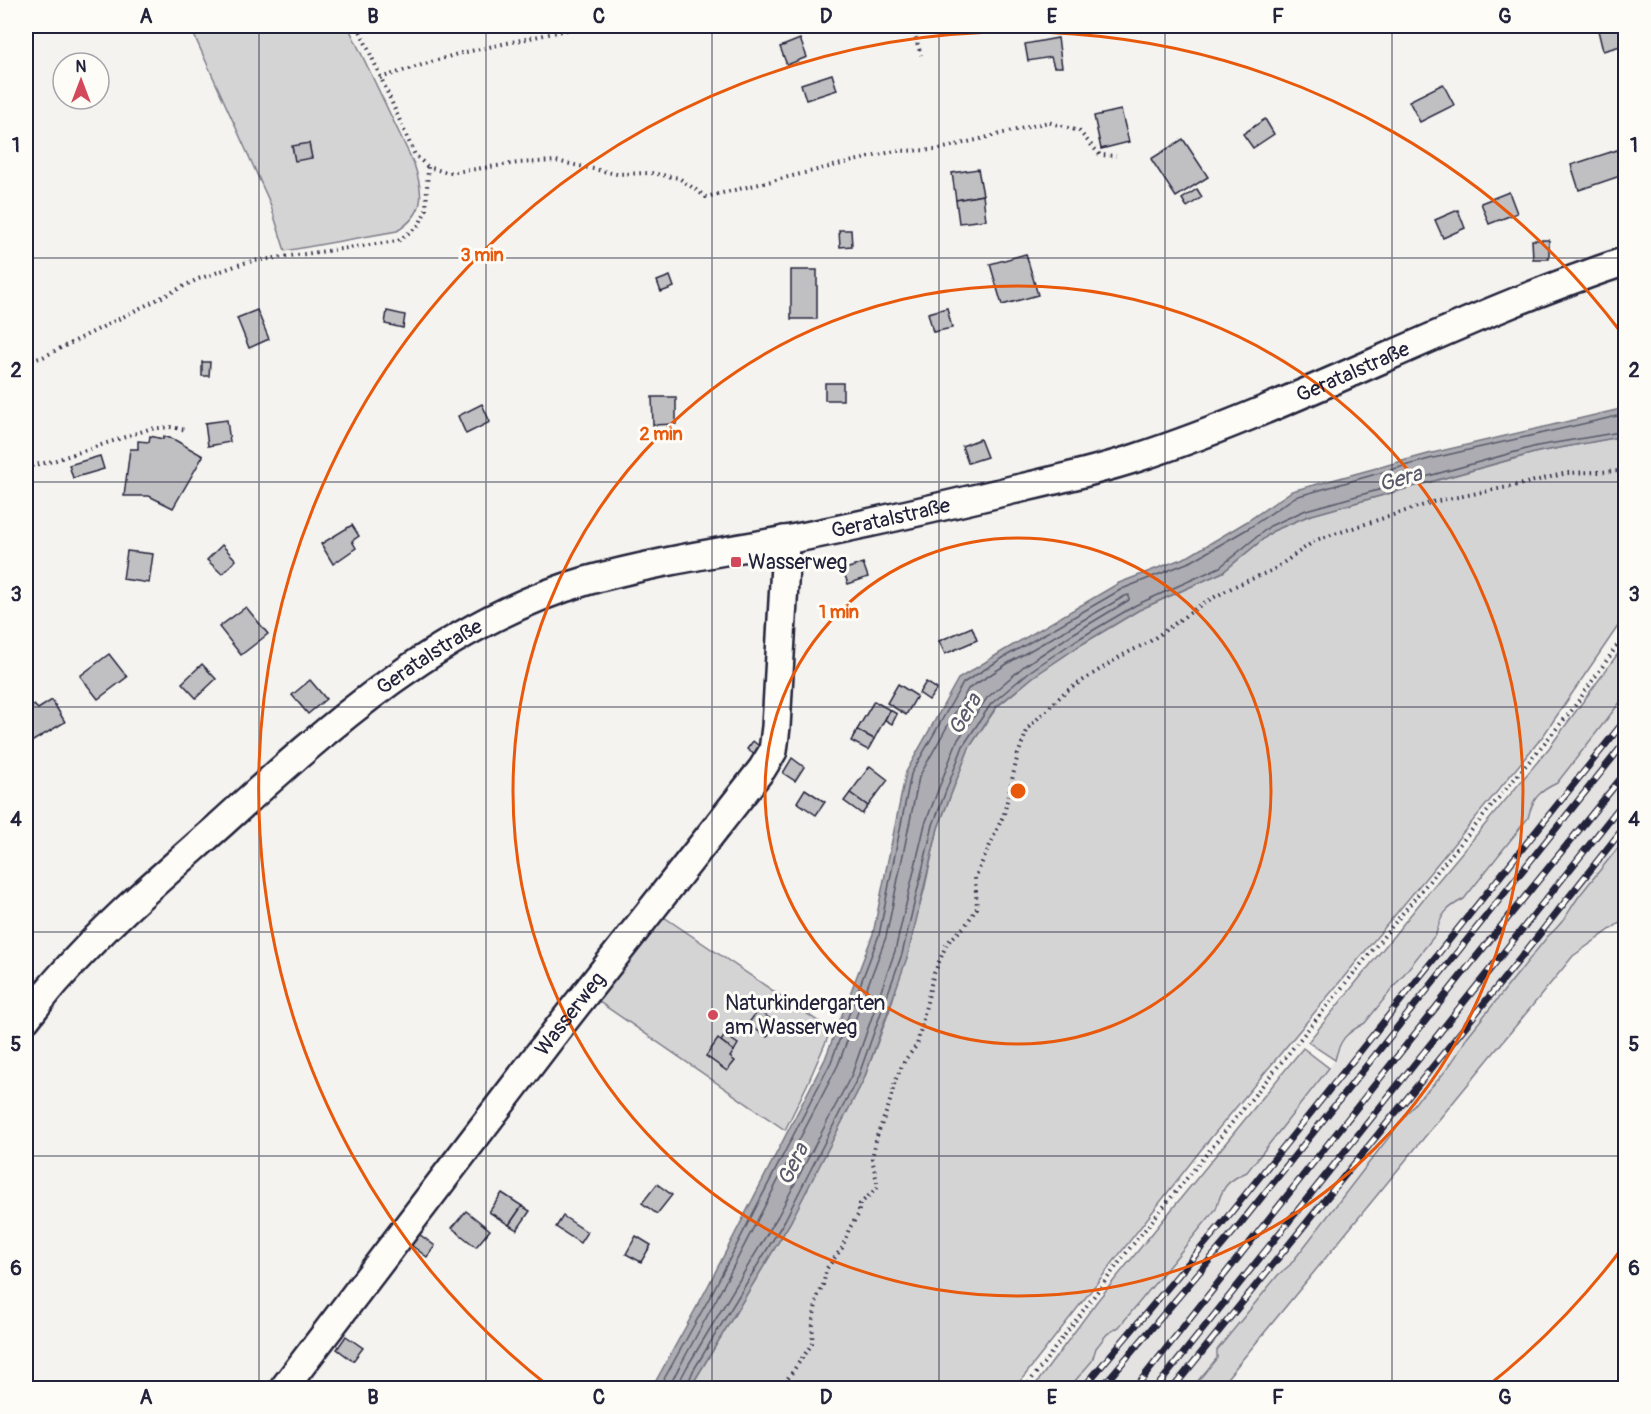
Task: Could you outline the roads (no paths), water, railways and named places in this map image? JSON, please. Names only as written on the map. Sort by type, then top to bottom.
[{"type":"street","name":"Geratalstraße","points":[[26,1019],[60,976],[124,912],[341,718],[414,664],[496,616],[538,597],[582,582],[648,565],[882,521],[1086,473],[1139,457],[1309,393],[1482,315],[1546,289],[1626,261]]},
{"type":"street","name":"Wasserweg","points":[[284,1389],[773,752],[785,565],[784,540]]},
{"type":"water","name":"Gera","points":[[1625,408],[1625,436],[1538,452],[1308,516],[1273,531],[1223,572],[1139,610],[1033,677],[996,707],[969,748],[938,828],[908,955],[864,1079],[790,1223],[690,1388],[652,1388],[706,1290],[825,1059],[873,934],[906,772],[958,679],[1119,583],[1189,556],[1292,491],[1428,454]]},
{"type":"railway","points":[[1083,1388],[1229,1215],[1626,719]]},
{"type":"railway","points":[[1101,1388],[1241,1223],[1626,741]]},
{"type":"railway","points":[[1135,1388],[1460,977],[1626,772]]},
{"type":"railway","points":[[1156,1388],[1626,799]]},
{"type":"railway","points":[[1173,1388],[1626,825]]},
{"type":"place","name":"Wasserweg","points":[[736,562]]},
{"type":"place","name":"Naturkindergarten am Wasserweg","points":[[713,1015]]}]
